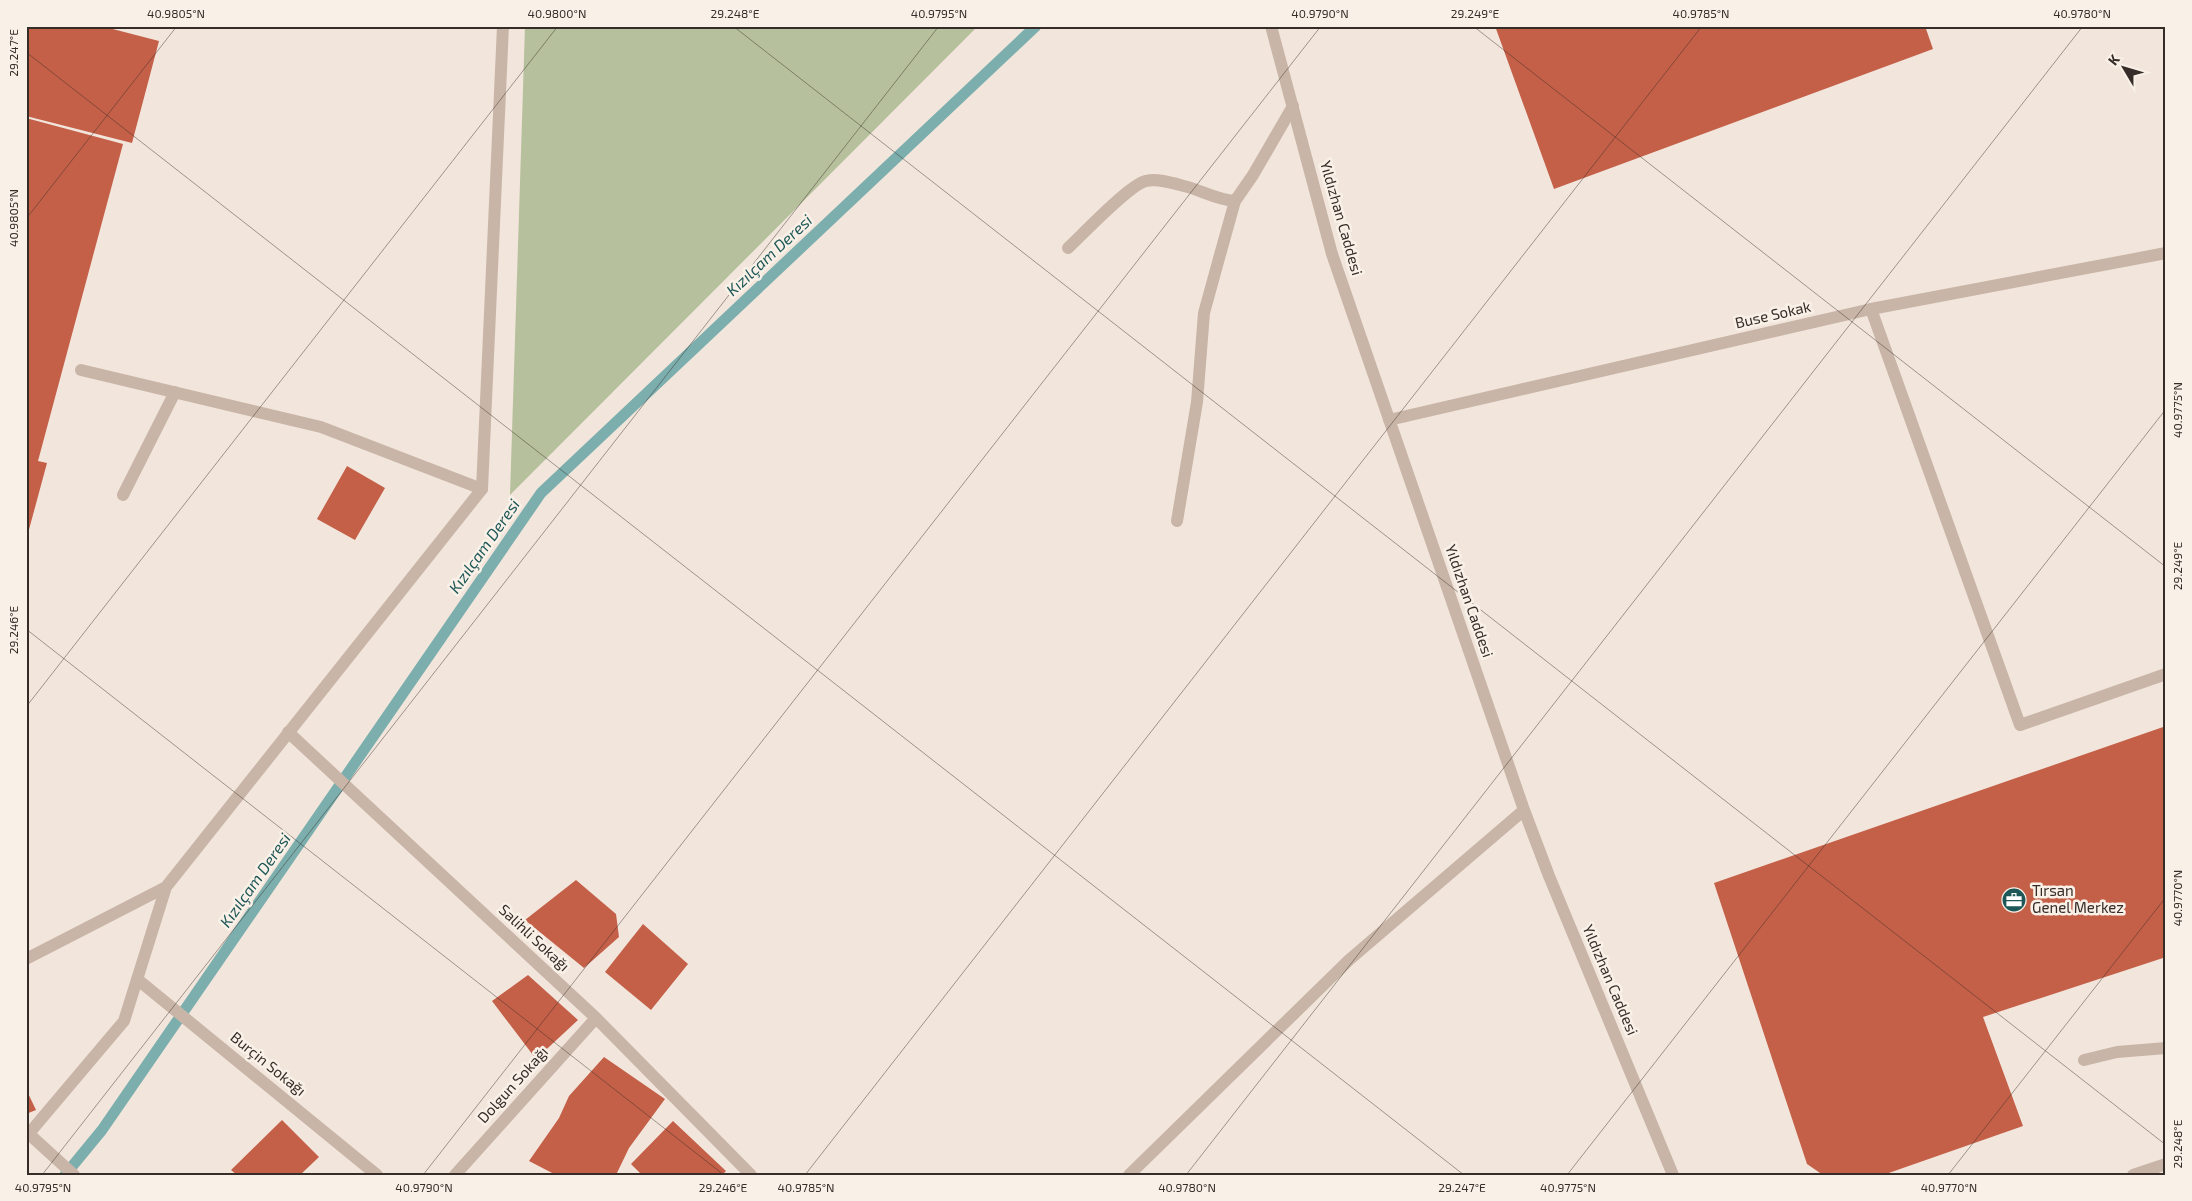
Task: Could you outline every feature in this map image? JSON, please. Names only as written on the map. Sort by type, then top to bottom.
[{"type":"street","points":[[74,1175],[28,1136],[124,1021],[166,886],[482,489],[503,26]]},
{"type":"street","name":"Yıldızhan Caddesi","points":[[1271,26],[1332,254],[1524,810],[1549,876],[1673,1175]]},
{"type":"street","points":[[1177,521],[1196,402],[1204,313],[1235,201],[1254,175],[1293,106]]},
{"type":"street","points":[[1068,248],[1118,200],[1145,180],[1167,182],[1200,190],[1223,200],[1235,201]]},
{"type":"street","name":"Buse Sokak","points":[[1389,420],[1871,309],[2166,252]]},
{"type":"street","points":[[1871,309],[2020,725],[2166,674]]},
{"type":"street","points":[[81,370],[320,427],[482,489]]},
{"type":"street","points":[[123,495],[175,392]]},
{"type":"street","name":"Salihli Sokağı","points":[[288,732],[596,1018],[751,1175]]},
{"type":"street","points":[[1129,1175],[1349,960],[1524,810]]},
{"type":"street","points":[[26,959],[166,886]]},
{"type":"street","name":"Burçin Sokağı","points":[[138,979],[377,1175]]},
{"type":"street","name":"Dolgun Sokağı","points":[[454,1175],[596,1018]]},
{"type":"street","points":[[2084,1060],[2117,1052],[2166,1048]]},
{"type":"street","points":[[2133,1175],[2166,1164]]},
{"type":"green space","points":[[525,26],[978,26],[510,495]]},
{"type":"building","points":[[26,26],[101,26],[159,41],[132,143],[26,116]]},
{"type":"building","points":[[1495,26],[1925,26],[1933,49],[1554,189]]},
{"type":"building","points":[[26,118],[123,144],[38,461],[47,463],[27,537]]},
{"type":"building","points":[[347,466],[385,488],[355,540],[317,519]]},
{"type":"building","points":[[2166,726],[2166,957],[1983,1017],[2023,1126],[1883,1175],[1823,1175],[1807,1164],[1714,883]]},
{"type":"building","points":[[576,880],[616,914],[619,937],[584,968],[525,920]]},
{"type":"building","points":[[643,924],[688,964],[651,1010],[605,972]]},
{"type":"building","points":[[528,975],[578,1020],[536,1059],[492,1001]]},
{"type":"building","points":[[604,1057],[665,1099],[629,1148],[616,1175],[556,1175],[529,1161],[559,1118],[569,1096]]},
{"type":"building","points":[[26,1089],[36,1110],[26,1114]]},
{"type":"building","points":[[282,1120],[319,1157],[300,1175],[237,1175],[231,1170]]},
{"type":"building","points":[[673,1121],[726,1171],[722,1175],[642,1175],[631,1164]]},
{"type":"waterway","name":"Kızılçam Deresi","points":[[65,1175],[102,1130],[541,493],[1036,26]]},
{"type":"place","name":"Tırsan Genel Merkez","points":[[2014,900]]}]
